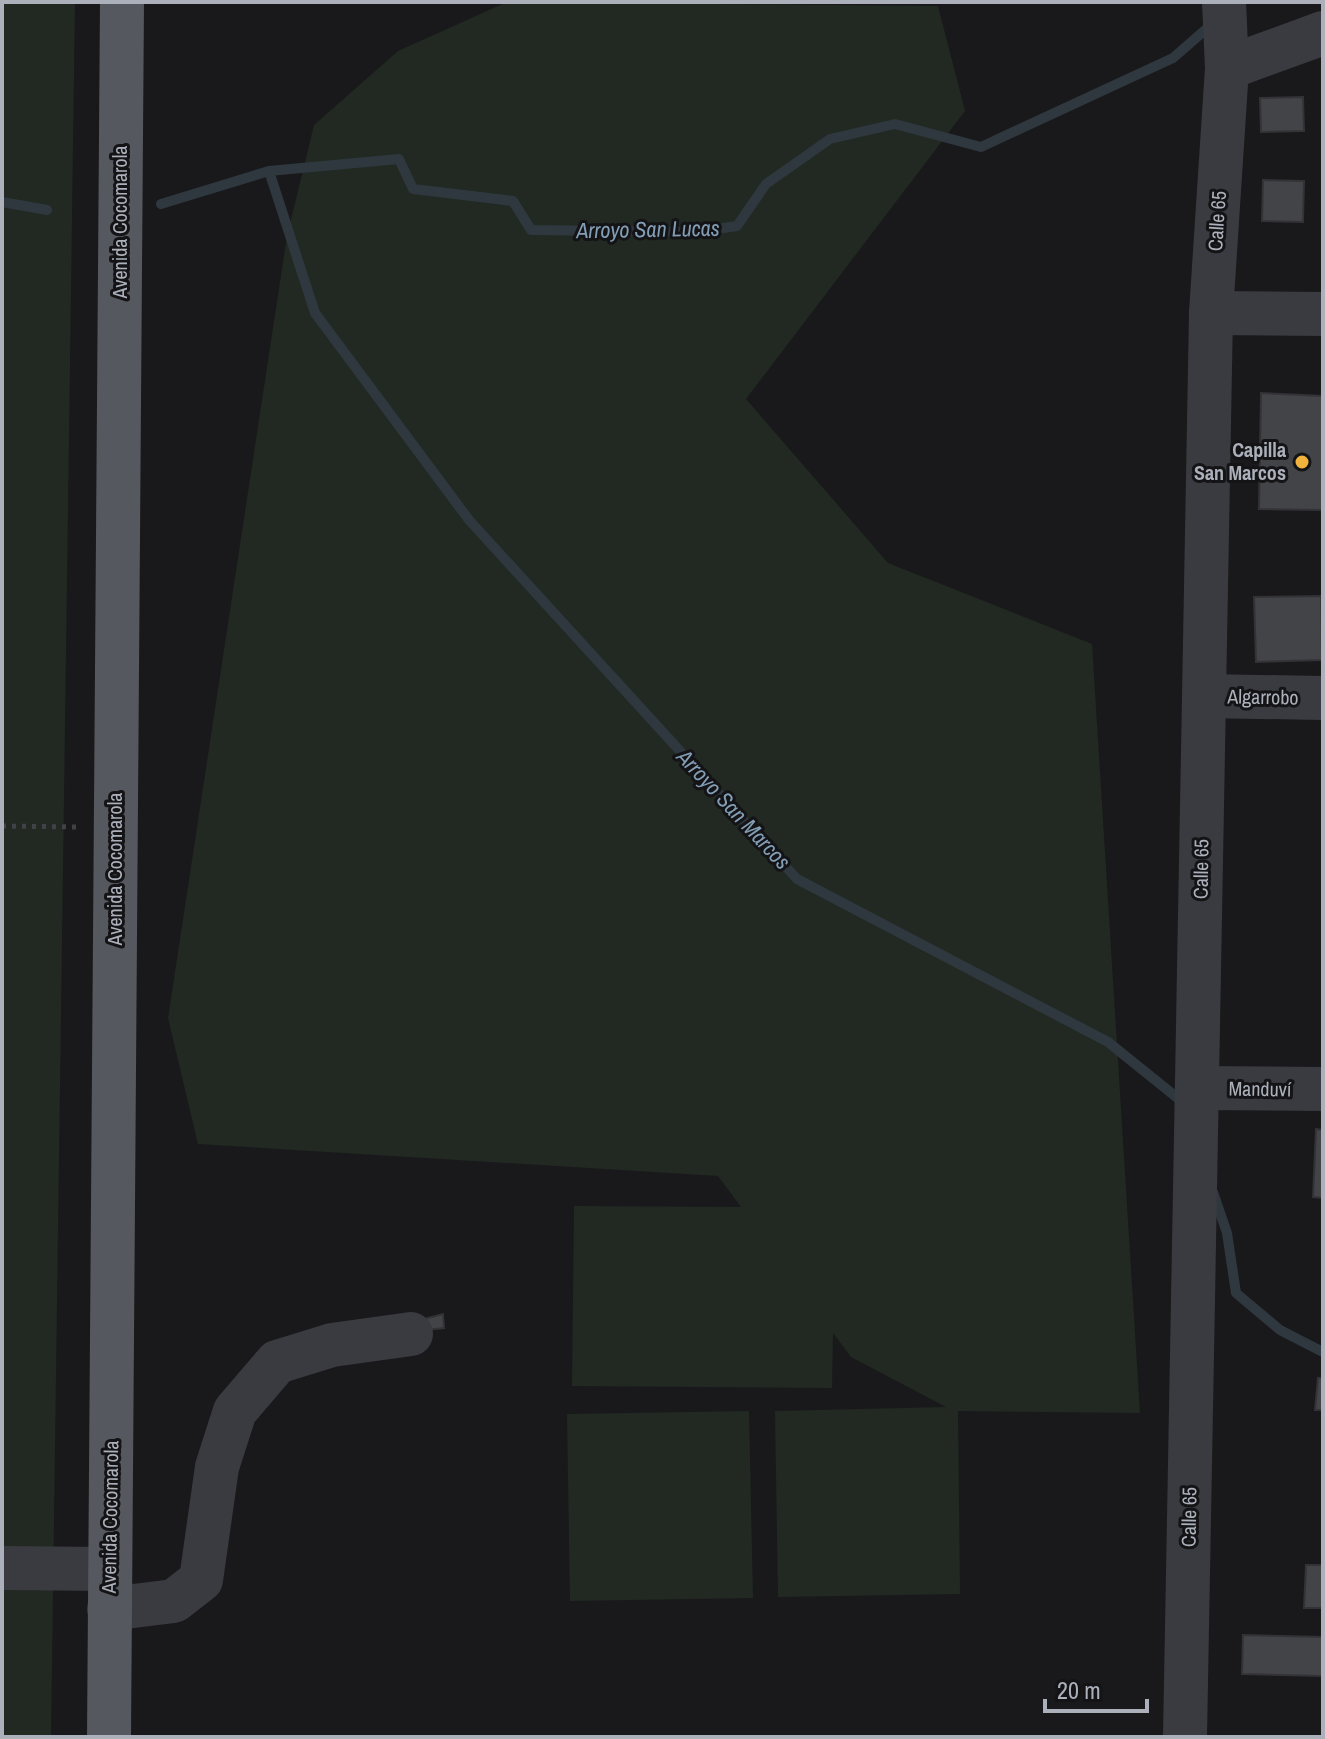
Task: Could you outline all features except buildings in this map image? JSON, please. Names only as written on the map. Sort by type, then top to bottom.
[{"type":"main road","name":"Avenida Cocomarola","points":[[109,1737],[122,2]]},
{"type":"street","name":"Calle 65","points":[[1185,1737],[1211,313],[1227,68],[1225,3]]},
{"type":"street","points":[[1227,68],[1323,33]]},
{"type":"street","points":[[1211,313],[1323,314]]},
{"type":"street","name":"Algarrobo","points":[[1204,696],[1323,698]]},
{"type":"street","name":"Manduví","points":[[1197,1088],[1323,1089]]},
{"type":"street","points":[[2,1568],[174,1601],[201,1580],[217,1467],[235,1411],[277,1362],[332,1345],[411,1334]]},
{"type":"path","points":[[2,826],[115,828]]},
{"type":"shaded area","points":[[2,2],[75,2],[51,1737],[2,1737]]},
{"type":"shaded area","points":[[507,2],[938,6],[965,111],[746,399],[888,563],[1092,644],[1140,1413],[958,1411],[960,1594],[778,1597],[775,1411],[946,1407],[851,1357],[833,1333],[832,1388],[572,1386],[574,1206],[741,1207],[718,1176],[198,1144],[168,1018],[287,236],[314,125],[398,51]]},
{"type":"shaded area","points":[[749,1411],[753,1598],[570,1601],[567,1414]]},
{"type":"waterway","name":"Arroyo San Lucas","points":[[161,204],[269,171],[399,159],[413,189],[513,201],[531,230],[696,232],[737,226],[766,184],[830,139],[895,124],[981,147],[1173,58],[1212,24]]},
{"type":"waterway","name":"Arroyo San Marcos","points":[[269,171],[315,313],[469,520],[797,879],[1108,1042],[1185,1104]]},
{"type":"waterway","name":"Arroyo San Lucas","points":[[2,202],[47,210]]},
{"type":"waterway","name":"Arroyo San Marcos","points":[[1213,1192],[1227,1233],[1236,1293],[1280,1330],[1323,1352]]},
{"type":"place","name":"Capilla San Marcos","points":[[1302,462]]}]
